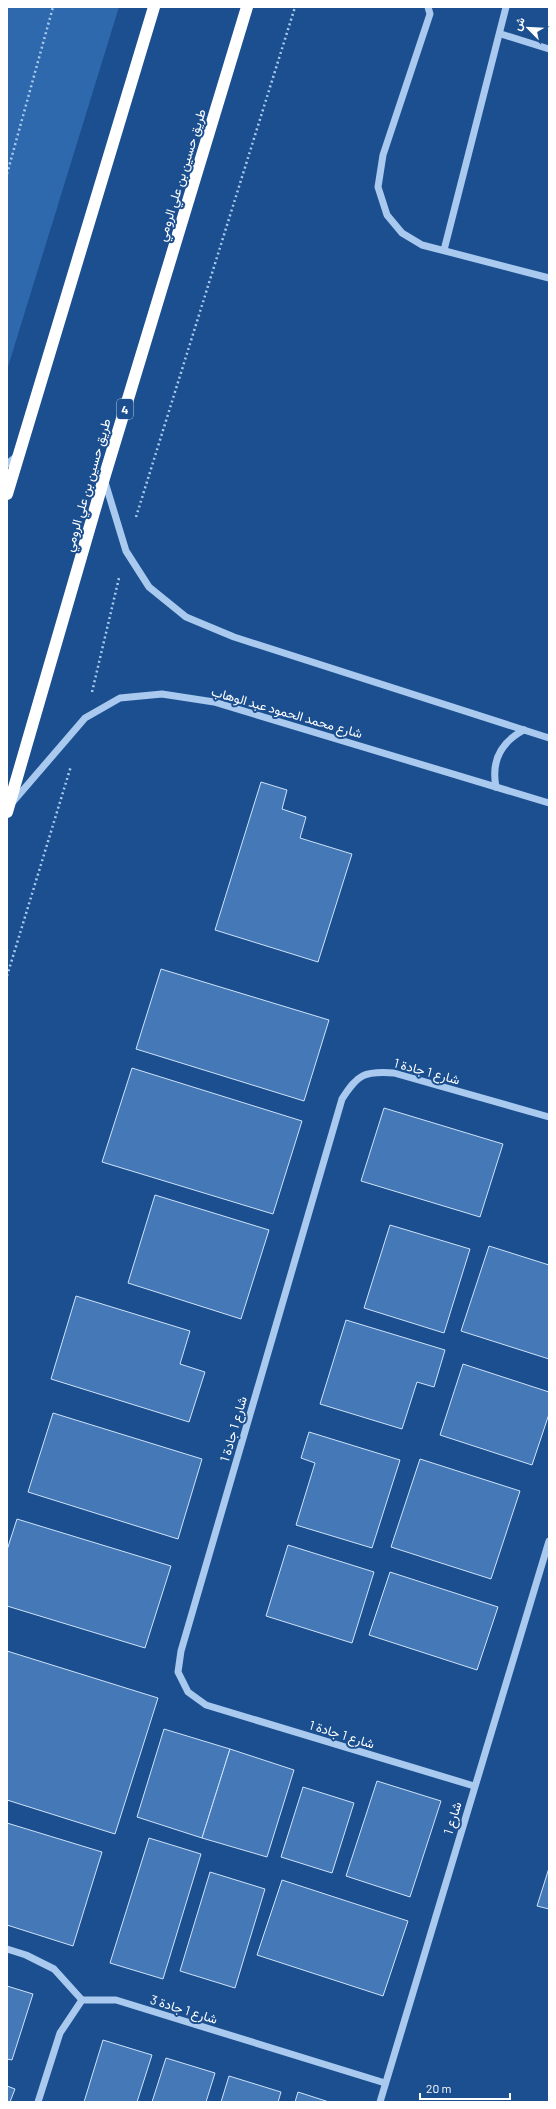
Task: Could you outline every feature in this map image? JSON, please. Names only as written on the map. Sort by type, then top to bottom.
[{"type":"highway","points":[[7,494],[154,7]]},
{"type":"highway","name":"طريق حسين بن علي الرومي","points":[[8,810],[104,478],[247,7]]},
{"type":"street","points":[[428,7],[430,14],[383,155],[378,187],[387,215],[402,234],[422,245],[549,278]]},
{"type":"street","points":[[444,250],[501,34],[506,7]]},
{"type":"street","points":[[501,34],[549,49]]},
{"type":"street","points":[[7,464],[19,454]]},
{"type":"street","points":[[104,478],[126,550],[148,587],[186,617],[234,637],[549,738]]},
{"type":"street","name":"شارع محمد الحمود عبد الوهاب","points":[[8,810],[85,718],[120,698],[162,694],[214,702],[549,804]]},
{"type":"street","points":[[496,787],[494,770],[499,752],[505,743],[514,735],[524,730]]},
{"type":"street","name":"شارع 1 جادة 1","points":[[474,1786],[206,1705],[188,1692],[178,1672],[181,1651],[342,1098],[353,1081],[373,1072],[394,1073],[549,1117]]},
{"type":"street","name":"شارع 1","points":[[380,2102],[549,1541]]},
{"type":"street","points":[[7,1949],[26,1955],[54,1969],[82,2000],[60,2033],[38,2102]]},
{"type":"street","name":"شارع 1 جادة 3","points":[[82,2000],[116,2000],[385,2083]]},
{"type":"path","points":[[7,174],[53,7]]},
{"type":"path","points":[[85,718],[126,550],[295,7]]},
{"type":"path","points":[[7,976],[72,764]]},
{"type":"shaded area","points":[[7,7],[119,7],[7,370]]},
{"type":"building","points":[[261,782],[287,790],[282,809],[306,817],[300,838],[352,854],[318,962],[215,930]]},
{"type":"building","points":[[161,969],[329,1020],[304,1101],[136,1049]]},
{"type":"building","points":[[132,1068],[302,1121],[273,1214],[102,1162]]},
{"type":"building","points":[[384,1108],[503,1144],[480,1217],[361,1181]]},
{"type":"building","points":[[155,1195],[269,1230],[241,1319],[128,1283]]},
{"type":"building","points":[[390,1225],[470,1249],[444,1333],[364,1308]]},
{"type":"building","points":[[489,1246],[549,1265],[549,1359],[461,1331]]},
{"type":"building","points":[[76,1296],[190,1331],[180,1364],[205,1372],[189,1422],[51,1379]]},
{"type":"building","points":[[346,1320],[445,1350],[434,1387],[417,1382],[402,1429],[320,1404]]},
{"type":"building","points":[[463,1364],[549,1392],[549,1414],[532,1465],[440,1435]]},
{"type":"building","points":[[53,1413],[202,1459],[178,1539],[28,1492]]},
{"type":"building","points":[[309,1432],[400,1460],[372,1548],[296,1525],[315,1463],[301,1458]]},
{"type":"building","points":[[420,1459],[520,1491],[491,1579],[391,1547]]},
{"type":"building","points":[[17,1519],[171,1566],[145,1648],[7,1606],[7,1550]]},
{"type":"building","points":[[288,1545],[374,1572],[352,1643],[266,1616]]},
{"type":"building","points":[[390,1572],[498,1607],[477,1670],[369,1635]]},
{"type":"building","points":[[7,1651],[158,1698],[115,1834],[7,1800]]},
{"type":"building","points":[[164,1729],[230,1749],[202,1838],[137,1817]]},
{"type":"building","points":[[230,1749],[294,1770],[267,1857],[202,1838]]},
{"type":"building","points":[[377,1781],[441,1801],[410,1897],[346,1876]]},
{"type":"building","points":[[303,1787],[354,1803],[332,1873],[281,1857]]},
{"type":"building","points":[[7,1823],[102,1852],[73,1946],[7,1925]]},
{"type":"building","points":[[149,1838],[201,1854],[163,1979],[110,1963]]},
{"type":"building","points":[[549,1868],[549,1909],[537,1906]]},
{"type":"building","points":[[210,1872],[265,1889],[235,1988],[180,1971]]},
{"type":"building","points":[[282,1880],[408,1921],[383,1996],[257,1955]]},
{"type":"building","points":[[7,1986],[33,1994],[12,2060],[7,2059]]},
{"type":"building","points":[[103,2040],[152,2055],[137,2102],[84,2102]]},
{"type":"building","points":[[166,2058],[215,2073],[206,2102],[152,2102]]},
{"type":"building","points":[[229,2076],[281,2092],[278,2102],[221,2102]]},
{"type":"building","points":[[7,2086],[15,2089],[10,2102],[7,2102]]},
{"type":"building","points":[[298,2092],[329,2102],[295,2102]]}]
